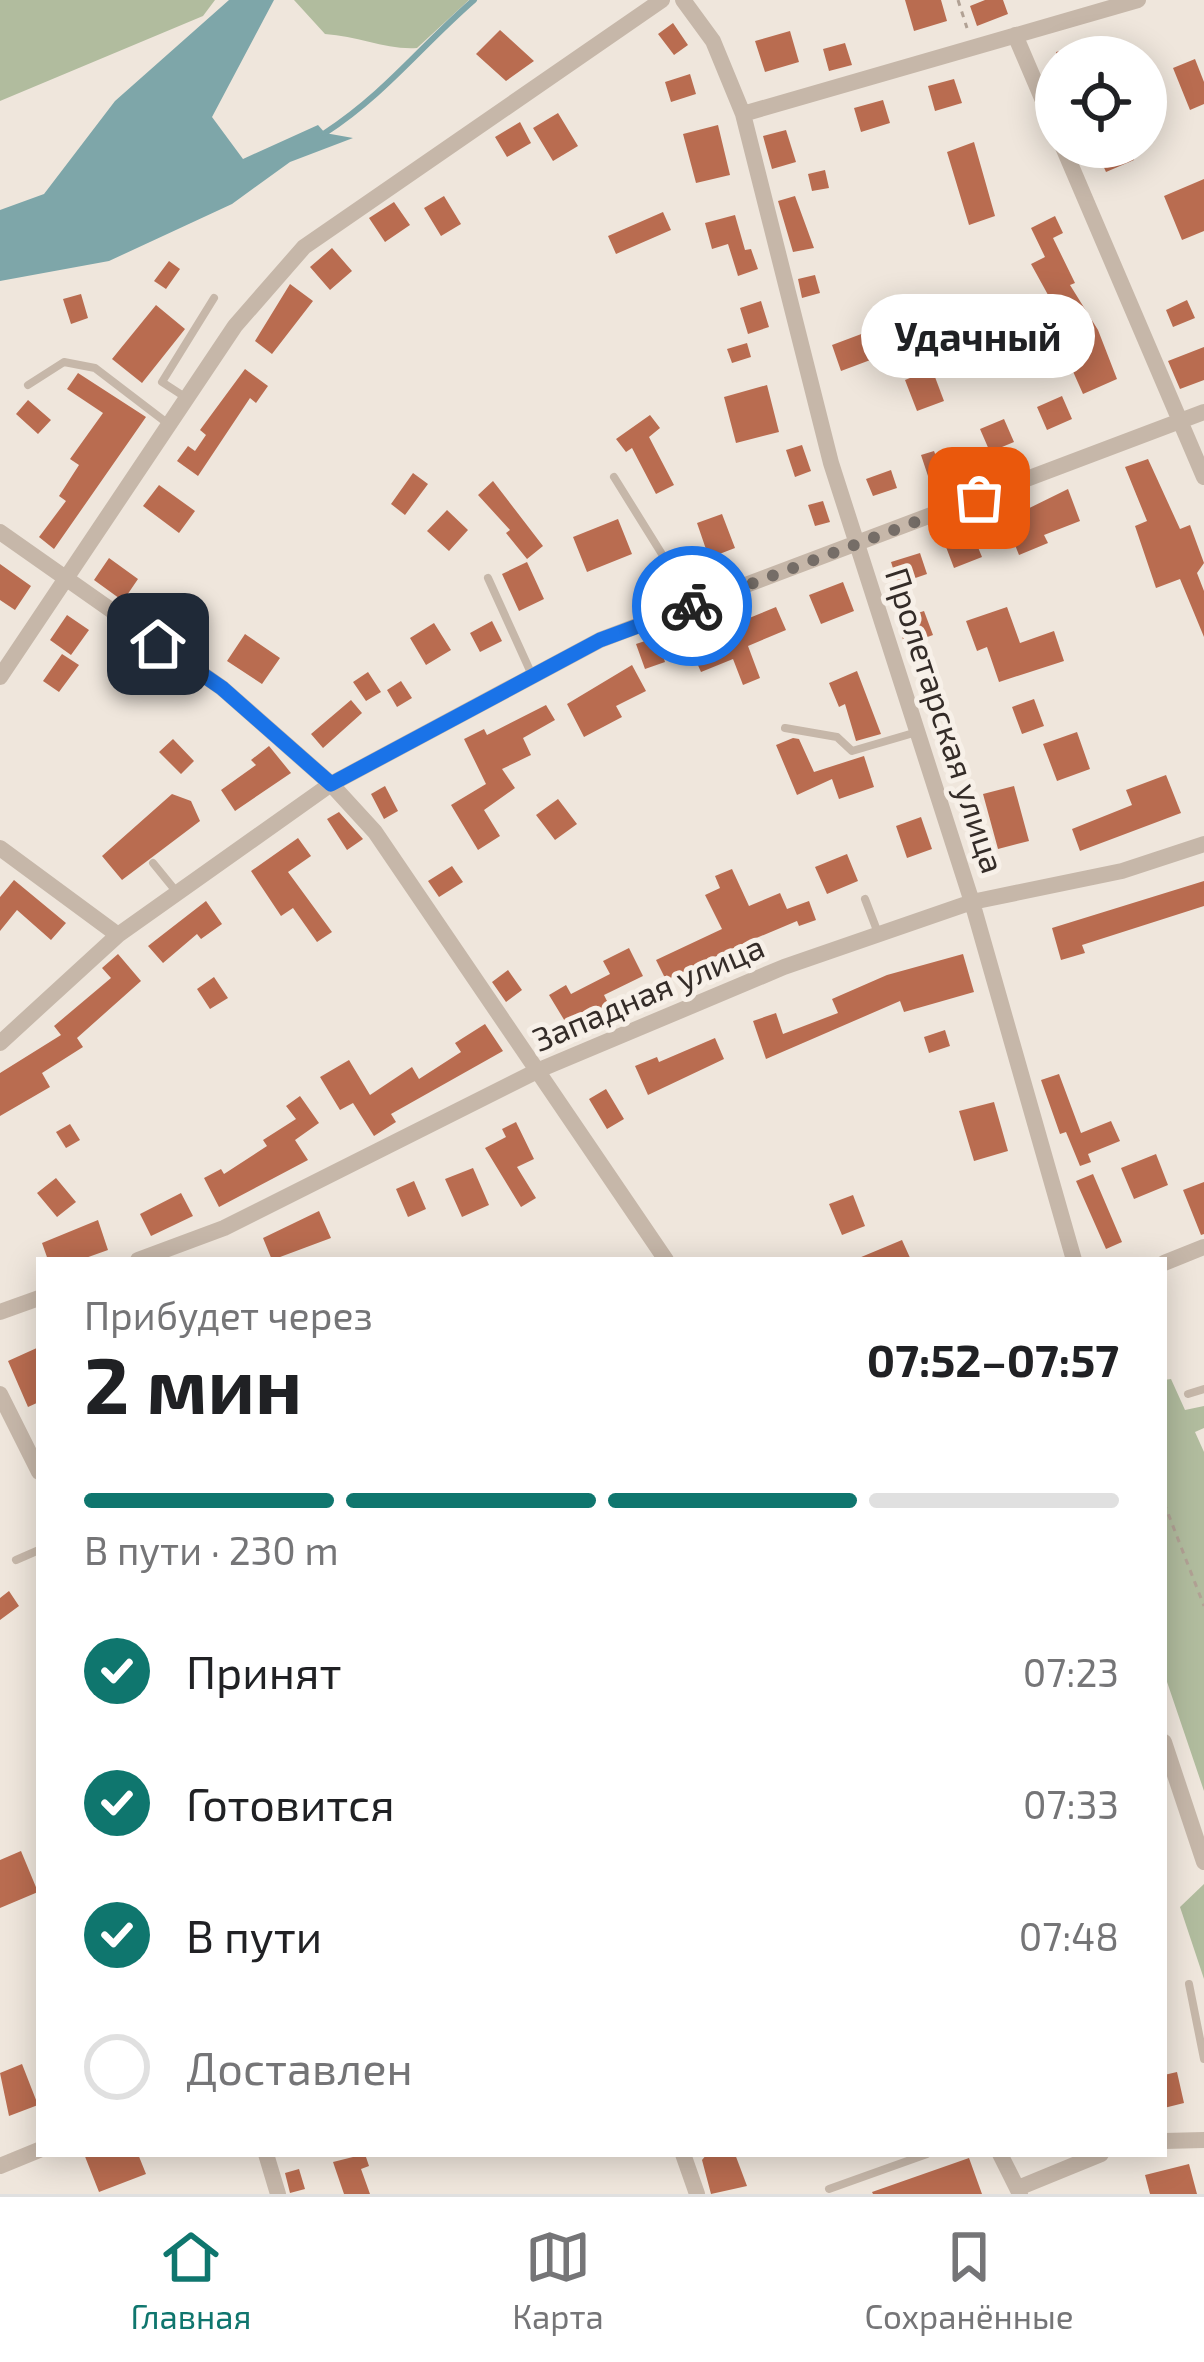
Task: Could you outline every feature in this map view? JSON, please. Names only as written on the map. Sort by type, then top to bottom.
[{"type":"street","points":[[0,676],[235,326],[304,247],[662,0]]},
{"type":"street","name":"Пролетарская улица","points":[[683,0],[712,41],[743,114],[831,463],[972,902],[1073,1257]]},
{"type":"street","points":[[743,114],[1138,0]]},
{"type":"street","points":[[1015,34],[1035,81]]},
{"type":"street","points":[[1072,168],[1204,477]]},
{"type":"street","points":[[0,1043],[118,935],[175,890],[331,784],[600,640],[1204,412]]},
{"type":"street","points":[[0,532],[222,688],[331,784],[375,832],[664,1257]]},
{"type":"street","name":"Западная улица","points":[[146,1257],[224,1228],[538,1070],[784,967],[972,902],[1122,871],[1204,844]]},
{"type":"street","points":[[0,848],[118,935]]},
{"type":"street","points":[[1167,1261],[1204,1247]]},
{"type":"street","points":[[0,1312],[36,1299]]},
{"type":"street","points":[[0,1394],[36,1466]]},
{"type":"street","points":[[1167,1751],[1204,1862]]},
{"type":"street","points":[[1167,2141],[1204,2140]]},
{"type":"street","points":[[0,2166],[36,2151]]},
{"type":"street","points":[[267,2157],[278,2194]]},
{"type":"street","points":[[684,2157],[697,2194]]},
{"type":"street","points":[[1001,2157],[1018,2191],[1095,2157]]},
{"type":"lane","points":[[186,398],[162,382],[214,298]]},
{"type":"lane","points":[[28,385],[64,362],[95,368],[168,424]]},
{"type":"lane","points":[[614,477],[694,605]]},
{"type":"lane","points":[[488,578],[532,676]]},
{"type":"lane","points":[[785,728],[837,737],[852,751],[918,731]]},
{"type":"lane","points":[[153,863],[175,890]]},
{"type":"lane","points":[[865,899],[879,934]]},
{"type":"lane","points":[[1188,1394],[1204,1389]]},
{"type":"lane","points":[[16,1560],[36,1551]]},
{"type":"lane","points":[[1189,1984],[1204,2060]]},
{"type":"lane","points":[[829,2189],[912,2157]]},
{"type":"path","points":[[958,0],[974,46]]},
{"type":"path","points":[[1167,1510],[1204,1606]]},
{"type":"green space","points":[[0,0],[215,0],[203,16],[0,101]]},
{"type":"green space","points":[[294,0],[469,0],[417,48],[406,48],[325,34]]},
{"type":"green space","points":[[1171,1379],[1185,1410],[1204,1406],[1204,1428],[1195,1432],[1204,1452],[1204,1791],[1167,1682],[1167,1380]]},
{"type":"green space","points":[[1204,1884],[1204,1979],[1180,1907]]},
{"type":"water","points":[[229,0],[274,0],[212,117],[243,159],[318,125],[325,133],[353,138],[290,162],[232,204],[109,261],[0,281],[0,210],[44,194],[115,101]]},
{"type":"building","points":[[905,0],[941,0],[947,21],[914,31]]},
{"type":"building","points":[[1003,0],[1008,14],[977,26],[970,6]]},
{"type":"building","points":[[673,23],[688,45],[674,55],[658,34]]},
{"type":"building","points":[[500,30],[534,61],[506,81],[476,54]]},
{"type":"building","points":[[790,31],[799,62],[765,72],[755,41]]},
{"type":"building","points":[[845,43],[852,65],[829,71],[823,49]]},
{"type":"building","points":[[1195,59],[1204,82],[1204,104],[1190,110],[1173,68]]},
{"type":"building","points":[[690,74],[696,94],[671,102],[665,82]]},
{"type":"building","points":[[954,79],[962,103],[935,111],[928,86]]},
{"type":"building","points":[[883,100],[890,123],[861,132],[854,108]]},
{"type":"building","points":[[558,113],[578,146],[553,161],[533,128]]},
{"type":"building","points":[[520,122],[531,143],[507,157],[495,137]]},
{"type":"building","points":[[718,125],[730,175],[696,183],[683,134]]},
{"type":"building","points":[[786,130],[796,162],[772,169],[763,136]]},
{"type":"building","points":[[974,142],[995,216],[969,225],[947,152]]},
{"type":"building","points":[[825,170],[829,188],[812,191],[808,174]]},
{"type":"building","points":[[1204,179],[1204,231],[1182,240],[1164,196]]},
{"type":"building","points":[[444,196],[461,224],[441,236],[424,208]]},
{"type":"building","points":[[795,196],[814,248],[793,252],[778,201]]},
{"type":"building","points":[[394,202],[410,225],[385,242],[369,218]]},
{"type":"building","points":[[663,212],[671,230],[616,254],[608,236]]},
{"type":"building","points":[[735,215],[745,250],[751,249],[758,269],[738,276],[728,244],[712,249],[705,223]]},
{"type":"building","points":[[1055,216],[1063,233],[1053,238],[1075,283],[1070,285],[1098,330],[1117,379],[1083,394],[1071,367],[1085,362],[1031,264],[1045,257],[1031,228]]},
{"type":"building","points":[[332,248],[352,271],[330,290],[310,267]]},
{"type":"building","points":[[169,261],[180,269],[166,289],[154,281]]},
{"type":"building","points":[[815,275],[820,293],[802,298],[798,279]]},
{"type":"building","points":[[290,284],[313,301],[272,354],[255,341]]},
{"type":"building","points":[[81,294],[88,318],[71,324],[63,299]]},
{"type":"building","points":[[1187,300],[1195,318],[1173,327],[1166,310]]},
{"type":"building","points":[[761,301],[769,327],[748,334],[740,308]]},
{"type":"building","points":[[156,305],[185,329],[142,383],[112,359]]},
{"type":"building","points":[[864,333],[873,359],[841,371],[832,345]]},
{"type":"building","points":[[747,343],[751,357],[732,363],[727,349]]},
{"type":"building","points":[[1204,347],[1204,380],[1180,389],[1168,361]]},
{"type":"building","points":[[245,369],[268,386],[256,403],[250,398],[198,476],[177,461],[188,446],[195,451],[206,435],[200,430]]},
{"type":"building","points":[[932,369],[944,401],[917,411],[905,380]]},
{"type":"building","points":[[78,373],[146,417],[54,549],[39,537],[66,501],[59,496],[79,465],[70,459],[103,413],[67,389]]},
{"type":"building","points":[[767,385],[779,432],[736,443],[724,397]]},
{"type":"building","points":[[1062,396],[1072,419],[1047,430],[1037,407]]},
{"type":"building","points":[[28,400],[51,420],[38,434],[16,414]]},
{"type":"building","points":[[650,415],[660,428],[649,437],[674,485],[656,494],[632,448],[626,452],[616,439]]},
{"type":"building","points":[[1004,419],[1014,442],[990,452],[980,429]]},
{"type":"building","points":[[802,445],[811,471],[795,477],[786,450]]},
{"type":"building","points":[[934,451],[943,475],[929,479],[921,455]]},
{"type":"building","points":[[1148,459],[1180,529],[1190,525],[1204,563],[1197,573],[1204,591],[1204,637],[1180,579],[1156,588],[1135,526],[1147,521],[1125,467]]},
{"type":"building","points":[[891,470],[897,488],[873,496],[866,479]]},
{"type":"building","points":[[413,473],[428,484],[405,515],[391,504]]},
{"type":"building","points":[[493,481],[543,546],[527,559],[506,533],[510,530],[478,495]]},
{"type":"building","points":[[159,485],[195,511],[179,533],[143,506]]},
{"type":"building","points":[[1068,489],[1080,521],[1044,535],[1048,543],[1019,555],[1005,520]]},
{"type":"building","points":[[823,501],[830,522],[815,526],[808,505]]},
{"type":"building","points":[[447,510],[468,530],[449,551],[427,531]]},
{"type":"building","points":[[722,514],[735,548],[709,558],[697,523]]},
{"type":"building","points":[[618,519],[632,554],[587,572],[573,537]]},
{"type":"building","points":[[970,528],[982,557],[954,568],[943,539]]},
{"type":"building","points":[[920,553],[927,574],[898,584],[891,562]]},
{"type":"building","points":[[109,558],[138,579],[123,601],[94,580]]},
{"type":"building","points":[[527,562],[544,599],[519,611],[502,574]]},
{"type":"building","points":[[0,564],[31,586],[15,610],[0,600]]},
{"type":"building","points":[[843,582],[854,611],[821,624],[809,595]]},
{"type":"building","points":[[776,607],[786,630],[748,646],[760,678],[743,685],[733,659],[701,672],[688,643]]},
{"type":"building","points":[[1007,607],[1020,643],[1054,631],[1064,661],[999,682],[987,647],[977,651],[966,621]]},
{"type":"building","points":[[924,611],[933,635],[905,645],[896,620]]},
{"type":"building","points":[[67,615],[89,630],[71,655],[50,640]]},
{"type":"building","points":[[492,621],[502,641],[480,652],[470,633]]},
{"type":"building","points":[[434,623],[451,650],[426,665],[410,638]]},
{"type":"building","points":[[245,634],[280,658],[262,684],[227,661]]},
{"type":"building","points":[[657,637],[665,662],[645,669],[636,644]]},
{"type":"building","points":[[62,654],[79,665],[59,692],[43,681]]},
{"type":"building","points":[[632,665],[646,691],[616,706],[622,717],[584,737],[567,704]]},
{"type":"building","points":[[857,671],[881,734],[856,741],[845,704],[839,707],[829,683]]},
{"type":"building","points":[[368,672],[381,692],[366,701],[353,682]]},
{"type":"building","points":[[401,681],[412,698],[397,707],[387,690]]},
{"type":"building","points":[[1034,699],[1044,726],[1022,734],[1012,707]]},
{"type":"building","points":[[351,700],[362,713],[323,748],[311,734]]},
{"type":"building","points":[[546,705],[555,720],[523,738],[531,755],[502,769],[515,788],[484,810],[500,836],[478,850],[451,805],[486,784],[464,739],[484,729],[487,735]]},
{"type":"building","points":[[1077,732],[1090,769],[1057,781],[1043,744]]},
{"type":"building","points":[[173,739],[194,761],[181,774],[159,752]]},
{"type":"building","points":[[799,739],[814,772],[864,756],[874,787],[839,799],[832,779],[797,795],[776,745]]},
{"type":"building","points":[[269,746],[291,773],[235,811],[221,790],[256,765],[251,760]]},
{"type":"building","points":[[1166,775],[1181,813],[1080,851],[1072,829],[1132,805],[1126,790]]},
{"type":"building","points":[[385,786],[398,811],[384,819],[371,794]]},
{"type":"building","points":[[1014,786],[1029,841],[998,849],[983,794]]},
{"type":"building","points":[[172,794],[191,801],[200,821],[122,880],[102,856]]},
{"type":"building","points":[[558,799],[577,824],[555,840],[536,815]]},
{"type":"building","points":[[339,812],[363,839],[347,850],[327,819]]},
{"type":"building","points":[[921,817],[932,849],[907,858],[896,826]]},
{"type":"building","points":[[298,838],[311,856],[288,872],[332,932],[317,942],[293,908],[281,916],[251,871]]},
{"type":"building","points":[[847,854],[858,881],[827,894],[815,867]]},
{"type":"building","points":[[452,866],[463,882],[439,897],[428,881]]},
{"type":"building","points":[[732,869],[749,906],[780,893],[787,909],[809,901],[816,920],[799,926],[797,921],[666,980],[656,960],[722,929],[705,895],[720,888],[715,876]]},
{"type":"building","points":[[14,880],[66,923],[51,940],[17,910],[0,931],[0,897]]},
{"type":"building","points":[[1204,881],[1204,906],[1082,945],[1085,953],[1061,960],[1052,928]]},
{"type":"building","points":[[206,901],[222,924],[201,939],[197,934],[163,963],[148,946]]},
{"type":"building","points":[[629,948],[643,976],[604,995],[611,1009],[594,1018],[589,1009],[566,1023],[549,995],[566,985],[571,994],[610,974],[603,961]]},
{"type":"building","points":[[118,954],[141,981],[77,1038],[83,1047],[42,1073],[50,1087],[0,1116],[0,1073],[61,1035],[54,1026],[111,978],[102,968]]},
{"type":"building","points":[[963,954],[974,992],[904,1012],[900,1001],[766,1059],[753,1021],[776,1013],[783,1034],[838,1013],[832,999],[887,975]]},
{"type":"building","points":[[508,970],[522,990],[506,1002],[492,982]]},
{"type":"building","points":[[214,977],[228,998],[210,1009],[197,989]]},
{"type":"building","points":[[485,1024],[503,1051],[391,1114],[396,1122],[374,1136],[353,1103],[340,1110],[320,1077],[349,1060],[370,1095],[412,1067],[419,1079],[461,1052],[455,1043]]},
{"type":"building","points":[[945,1030],[950,1046],[929,1053],[924,1037]]},
{"type":"building","points":[[715,1038],[724,1059],[648,1095],[635,1066],[657,1057],[659,1062]]},
{"type":"building","points":[[1059,1074],[1081,1133],[1111,1121],[1120,1141],[1088,1154],[1091,1162],[1080,1166],[1066,1132],[1060,1134],[1041,1080]]},
{"type":"building","points":[[606,1089],[624,1119],[607,1129],[589,1099]]},
{"type":"building","points":[[300,1096],[319,1123],[295,1140],[308,1160],[219,1207],[204,1178],[221,1169],[224,1174],[267,1146],[263,1140],[296,1119],[286,1106]]},
{"type":"building","points":[[994,1102],[1008,1151],[974,1161],[959,1111]]},
{"type":"building","points":[[516,1122],[534,1159],[517,1167],[536,1198],[521,1207],[485,1148],[506,1137],[502,1129]]},
{"type":"building","points":[[70,1124],[80,1140],[66,1148],[56,1132]]},
{"type":"building","points":[[1156,1154],[1168,1185],[1134,1199],[1121,1168]]},
{"type":"building","points":[[473,1168],[489,1205],[462,1217],[445,1179]]},
{"type":"building","points":[[1093,1174],[1122,1242],[1106,1249],[1076,1181]]},
{"type":"building","points":[[56,1178],[76,1202],[57,1217],[37,1193]]},
{"type":"building","points":[[414,1181],[426,1209],[408,1217],[396,1189]]},
{"type":"building","points":[[1204,1182],[1204,1234],[1201,1235],[1183,1190]]},
{"type":"building","points":[[181,1193],[193,1216],[151,1236],[140,1214]]},
{"type":"building","points":[[853,1195],[865,1226],[842,1235],[829,1204]]},
{"type":"building","points":[[319,1211],[331,1238],[271,1257],[263,1238]]},
{"type":"building","points":[[98,1220],[108,1250],[88,1257],[47,1257],[42,1243]]},
{"type":"building","points":[[902,1240],[910,1257],[861,1257]]},
{"type":"building","points":[[36,1348],[36,1403],[28,1407],[8,1361]]},
{"type":"building","points":[[9,1591],[19,1606],[0,1620],[0,1598]]},
{"type":"building","points":[[21,1851],[36,1893],[0,1908],[0,1860]]},
{"type":"building","points":[[22,2064],[36,2106],[9,2116],[0,2073]]},
{"type":"building","points":[[1177,2072],[1184,2103],[1167,2107],[1167,2074]]},
{"type":"building","points":[[85,2157],[139,2157],[146,2174],[99,2192]]},
{"type":"building","points":[[366,2157],[369,2166],[361,2169],[370,2194],[344,2194],[333,2162]]},
{"type":"building","points":[[736,2157],[747,2186],[711,2194],[702,2160]]},
{"type":"building","points":[[969,2158],[982,2194],[872,2192]]},
{"type":"building","points":[[1189,2164],[1197,2194],[1150,2194],[1145,2175]]},
{"type":"building","points":[[299,2169],[305,2189],[290,2193],[285,2173]]},
{"type":"waterway","points":[[325,133],[385,86],[474,0]]},
{"type":"way so far","points":[[692,606],[979,498]]},
{"type":"place","name":"Удачный","points":[[979,498]]},
{"type":"route","points":[[158,644],[222,688],[331,784],[600,640],[692,606]]}]
